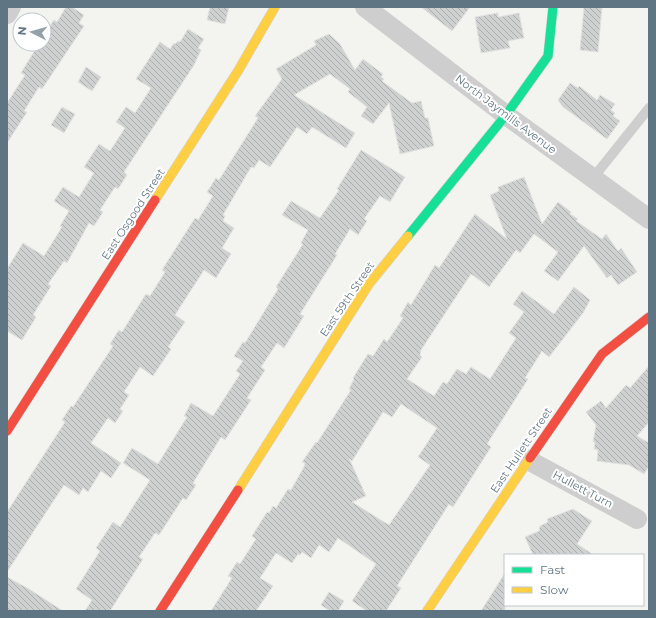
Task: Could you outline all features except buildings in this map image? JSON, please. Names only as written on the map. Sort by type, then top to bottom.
[{"type":"street","points":[[7,14],[11,7]]},
{"type":"street","name":"East Osgood Street","points":[[7,431],[238,71],[275,7]]},
{"type":"street","name":"East 59th Street","points":[[160,611],[369,284],[506,115],[548,56],[553,7]]},
{"type":"street","name":"North Jaymills Avenue","points":[[372,9],[506,115],[649,219]]},
{"type":"street","name":"East Hullett Street","points":[[427,611],[528,460],[602,354],[649,317]]},
{"type":"street","name":"Hullett Turn","points":[[528,460],[637,519]]},
{"type":"lane","points":[[593,178],[649,108]]},
{"type":"traffic: fast","points":[[408,236],[506,115],[548,56],[553,7]]},
{"type":"traffic: slow","points":[[155,200],[238,71],[275,7]]},
{"type":"traffic: slow","points":[[238,490],[369,284],[408,236]]},
{"type":"traffic: slow","points":[[427,611],[530,458]]},
{"type":"traffic: jam","points":[[7,431],[155,200]]},
{"type":"traffic: jam","points":[[530,458],[602,354],[649,317]]},
{"type":"traffic: jam","points":[[160,611],[238,490]]}]
